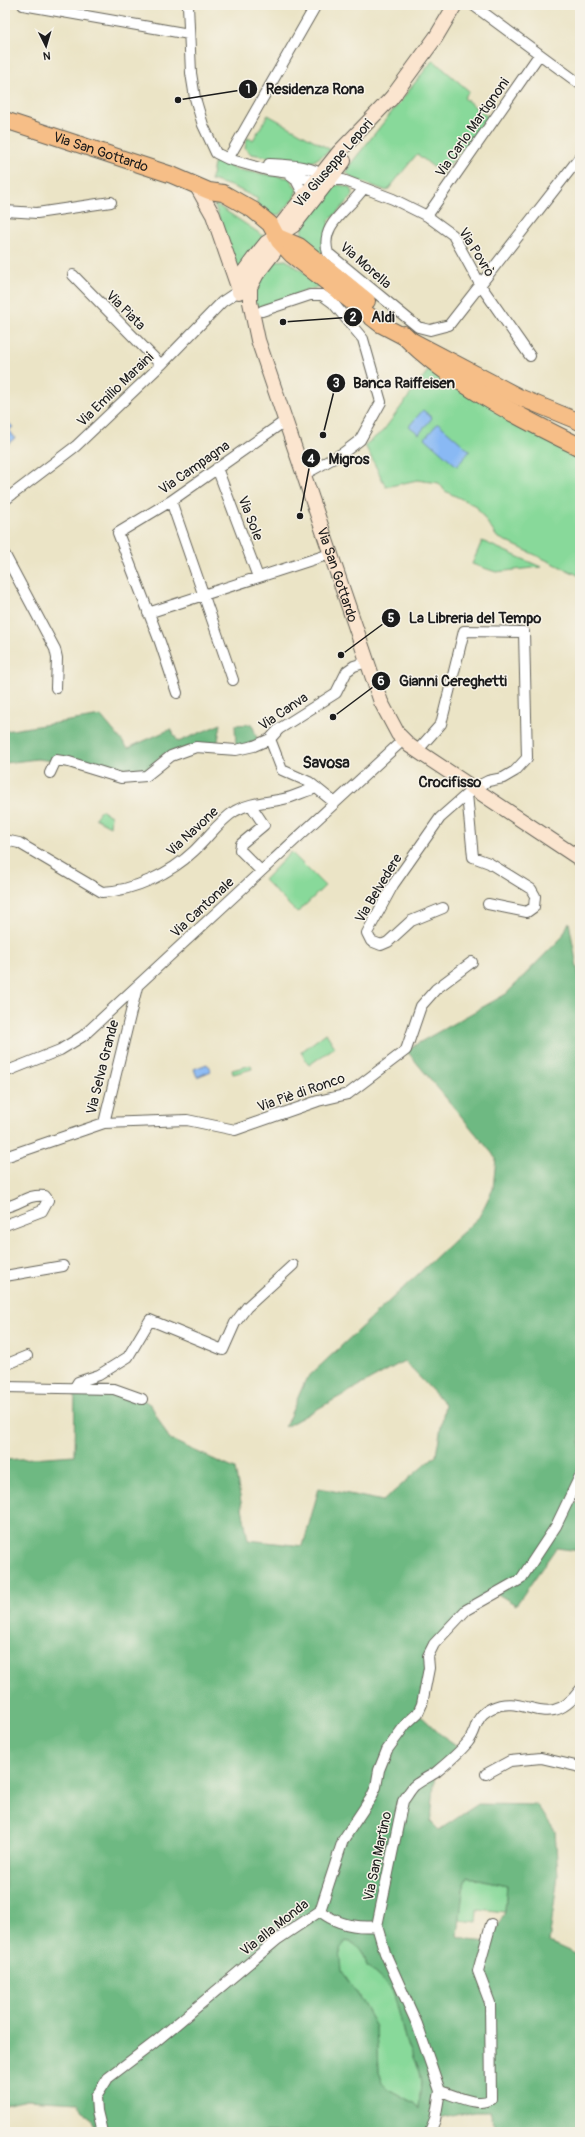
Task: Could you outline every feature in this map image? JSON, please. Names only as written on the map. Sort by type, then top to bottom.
[{"type":"highway","points":[[404,335],[437,365],[456,377],[532,422],[580,446]]},
{"type":"main road","name":"Via Giuseppe Lepori","points":[[277,236],[281,225],[304,195],[322,178],[395,94],[436,37],[455,5]]},
{"type":"main road","name":"Via San Gottardo","points":[[5,120],[124,159],[203,188],[264,232],[277,236],[292,255],[380,324],[404,335],[484,380],[519,397],[580,422]]},
{"type":"main road","name":"Via Giuseppe Lepori","points":[[245,290],[240,281],[246,268],[266,243],[294,225],[322,178]]},
{"type":"main road","name":"Via San Gottardo","points":[[203,188],[245,290],[247,318],[258,340],[384,709],[403,740],[417,751],[470,791],[580,859]]},
{"type":"street","points":[[23,5],[189,34]]},
{"type":"street","points":[[188,5],[193,87],[198,109],[212,147],[220,156],[228,160],[284,173],[322,178]]},
{"type":"street","points":[[228,160],[316,5]]},
{"type":"street","points":[[474,5],[539,55],[580,84]]},
{"type":"street","name":"Via Carlo Martignoni","points":[[428,216],[539,55]]},
{"type":"street","name":"Via Morella","points":[[363,189],[329,228],[325,239],[326,247],[332,258],[418,327],[425,329],[440,329],[449,325],[481,286],[580,158]]},
{"type":"street","points":[[251,165],[269,164],[307,168],[322,178]]},
{"type":"street","points":[[284,173],[296,180],[304,195]]},
{"type":"street","name":"Via Povrò","points":[[322,178],[343,180],[392,199],[428,216],[452,235],[481,286],[530,356]]},
{"type":"street","points":[[5,212],[37,213],[111,202]]},
{"type":"street","name":"Via Piata","points":[[73,275],[161,365]]},
{"type":"street","name":"Via Emilio Maraini","points":[[5,500],[76,446],[161,365],[222,302],[245,290]]},
{"type":"street","points":[[262,311],[310,295],[322,295],[333,303],[363,339],[381,402],[360,440],[343,453],[303,475]]},
{"type":"street","name":"Via Campagna","points":[[148,613],[118,533],[171,501],[285,421]]},
{"type":"street","name":"Via Sole","points":[[217,468],[258,578]]},
{"type":"street","points":[[171,501],[233,680]]},
{"type":"street","points":[[177,693],[160,642],[148,613],[330,554]]},
{"type":"street","points":[[5,555],[55,649],[57,658],[56,688]]},
{"type":"street","points":[[417,751],[441,724],[464,631],[524,632],[527,758],[515,771],[503,778],[488,781],[470,791],[473,857],[489,863],[531,889],[535,896],[534,907],[527,912],[488,904]]},
{"type":"street","name":"Via Canva","points":[[50,773],[56,760],[69,762],[120,778],[146,776],[171,756],[196,747],[236,750],[254,746],[270,738],[279,729],[336,692],[347,671],[354,666],[367,662]]},
{"type":"street","points":[[270,738],[282,770],[305,779],[335,802]]},
{"type":"street","name":"Via Cantonale","points":[[5,1072],[60,1050],[83,1036],[403,740]]},
{"type":"street","name":"Via Navone","points":[[5,840],[19,843],[102,892],[115,892],[169,872],[194,851],[226,817],[236,810],[246,806],[290,798],[317,788]]},
{"type":"street","name":"Via Belvedere","points":[[443,908],[411,921],[388,942],[381,945],[371,941],[366,933],[393,885],[440,818],[470,791]]},
{"type":"street","points":[[254,810],[264,826],[241,844],[240,850],[261,871]]},
{"type":"street","name":"Via Piè di Ronco","points":[[104,1123],[187,1120],[234,1130],[318,1101],[348,1094],[406,1050],[421,1006],[436,989],[472,962]]},
{"type":"street","name":"Via Selva Grande","points":[[5,1157],[104,1123],[137,987]]},
{"type":"street","points":[[5,1206],[12,1206],[33,1195],[45,1196],[48,1200],[42,1211],[5,1226]]},
{"type":"street","points":[[75,1387],[78,1382],[99,1375],[128,1357],[150,1320],[223,1350],[235,1323],[246,1307],[293,1265]]},
{"type":"street","points":[[5,1276],[63,1266]]},
{"type":"street","points":[[5,1365],[27,1356]]},
{"type":"street","points":[[5,1387],[75,1387],[114,1389],[142,1399]]},
{"type":"street","name":"Via alla Monda","points":[[102,2132],[97,2111],[96,2097],[108,2078],[154,2043],[278,1939],[320,1911],[343,1840],[374,1793],[387,1750],[406,1724],[418,1713],[422,1704],[429,1668],[428,1656],[434,1644],[466,1610],[521,1579],[556,1526],[580,1476]]},
{"type":"street","name":"Via San Martino","points":[[430,2132],[435,2120],[440,2091],[417,2024],[385,1953],[377,1926],[398,1818],[403,1801],[414,1786],[435,1772],[462,1749],[469,1740],[477,1719],[490,1709],[507,1704],[526,1706],[541,1712],[549,1712],[560,1708],[580,1690]]},
{"type":"street","points":[[486,1774],[510,1761],[541,1758],[580,1767]]},
{"type":"street","points":[[320,1911],[329,1918],[346,1924],[366,1927],[377,1926]]},
{"type":"street","points":[[440,2091],[478,2102],[486,2102],[491,2099],[490,2003],[478,1971],[491,1924]]},
{"type":"green space","points":[[433,60],[469,91],[464,98],[488,117],[442,174],[417,154],[387,191],[352,178],[346,172],[349,166]]},
{"type":"green space","points":[[268,115],[331,150],[314,161],[304,163],[251,154],[245,148],[247,138],[253,140]]},
{"type":"green space","points":[[215,159],[238,170],[289,178],[297,189],[294,198],[281,214],[273,216],[256,203],[258,199],[234,187],[211,180]]},
{"type":"green space","points":[[340,185],[350,187],[353,192],[352,197],[329,221],[325,252],[320,257],[304,241],[302,231],[304,224],[322,195],[330,187]]},
{"type":"green space","points":[[214,203],[265,237],[238,272]]},
{"type":"green space","points":[[286,260],[323,285],[254,309],[254,294],[270,265],[276,261]]},
{"type":"green space","points":[[430,368],[580,454],[580,576],[497,537],[476,506],[445,491],[439,483],[417,480],[386,487],[365,445],[383,431]]},
{"type":"green space","points":[[482,541],[541,567],[496,572],[472,564]]},
{"type":"green space","points":[[101,716],[128,748],[171,729],[178,742],[221,724],[217,746],[196,745],[164,754],[144,772],[37,759],[5,763],[5,731]]},
{"type":"green space","points":[[252,724],[258,741],[236,748],[235,725]]},
{"type":"green space","points":[[101,810],[111,816],[110,826],[95,818]]},
{"type":"green space","points":[[291,852],[325,886],[297,913],[264,880]]},
{"type":"green space","points":[[569,922],[580,983],[580,1476],[569,1501],[580,1503],[580,1551],[556,1548],[516,1605],[496,1593],[466,1610],[434,1644],[418,1713],[440,1734],[462,1749],[435,1772],[431,1822],[439,1830],[478,1804],[537,1805],[555,1831],[558,1875],[549,1942],[580,1956],[580,2132],[496,2132],[490,2111],[474,2111],[435,2120],[430,2132],[96,2132],[92,2120],[77,2103],[27,2100],[5,2105],[5,1460],[74,1455],[75,1387],[114,1389],[142,1399],[151,1405],[169,1439],[235,1469],[248,1540],[303,1546],[319,1488],[383,1501],[436,1455],[445,1404],[404,1361],[285,1427],[306,1379],[479,1217],[493,1189],[496,1158],[406,1050],[506,994],[562,937]],"holes":[[[468,1877],[507,1885],[505,1912],[489,1942],[468,1940],[458,1936],[463,1889]],[[346,1941],[351,1942],[361,1950],[365,1957],[367,1966],[394,1994],[406,2042],[419,2072],[421,2083],[419,2109],[414,2103],[388,2089],[382,2083],[378,2072],[376,2027],[357,1993],[342,1971],[340,1949]]]},
{"type":"green space","points":[[326,1033],[335,1047],[309,1065],[301,1052]]},
{"type":"green space","points":[[251,1065],[252,1069],[233,1074],[232,1070]]},
{"type":"green space","points":[[468,1877],[507,1885],[505,1912],[478,1909],[477,1922],[459,1920],[463,1889]]},
{"type":"green space","points":[[346,1941],[351,1942],[361,1950],[365,1957],[367,1966],[394,1994],[406,2042],[419,2072],[421,2083],[419,2109],[414,2103],[388,2089],[382,2083],[378,2072],[376,2027],[357,1993],[341,1971],[340,1948]]},
{"type":"water","points":[[423,410],[432,418],[419,434],[409,426]]},
{"type":"water","points":[[9,423],[13,427],[9,430],[15,438],[8,444],[5,441],[5,426]]},
{"type":"water","points":[[438,423],[470,451],[457,466],[425,438]]},
{"type":"water","points":[[207,1064],[211,1071],[197,1077],[194,1069]]},
{"type":"place","name":"Residenza Rona","points":[[178,100]]},
{"type":"place","name":"Aldi","points":[[283,322]]},
{"type":"place","name":"Banca Raiffeisen","points":[[323,435]]},
{"type":"place","name":"Migros","points":[[300,516]]},
{"type":"place","name":"La Libreria del Tempo","points":[[341,655]]},
{"type":"place","name":"Gianni Cereghetti","points":[[333,717]]},
{"type":"district","name":"Savosa","points":[[326,762]]},
{"type":"district","name":"Crocifisso","points":[[450,782]]}]
